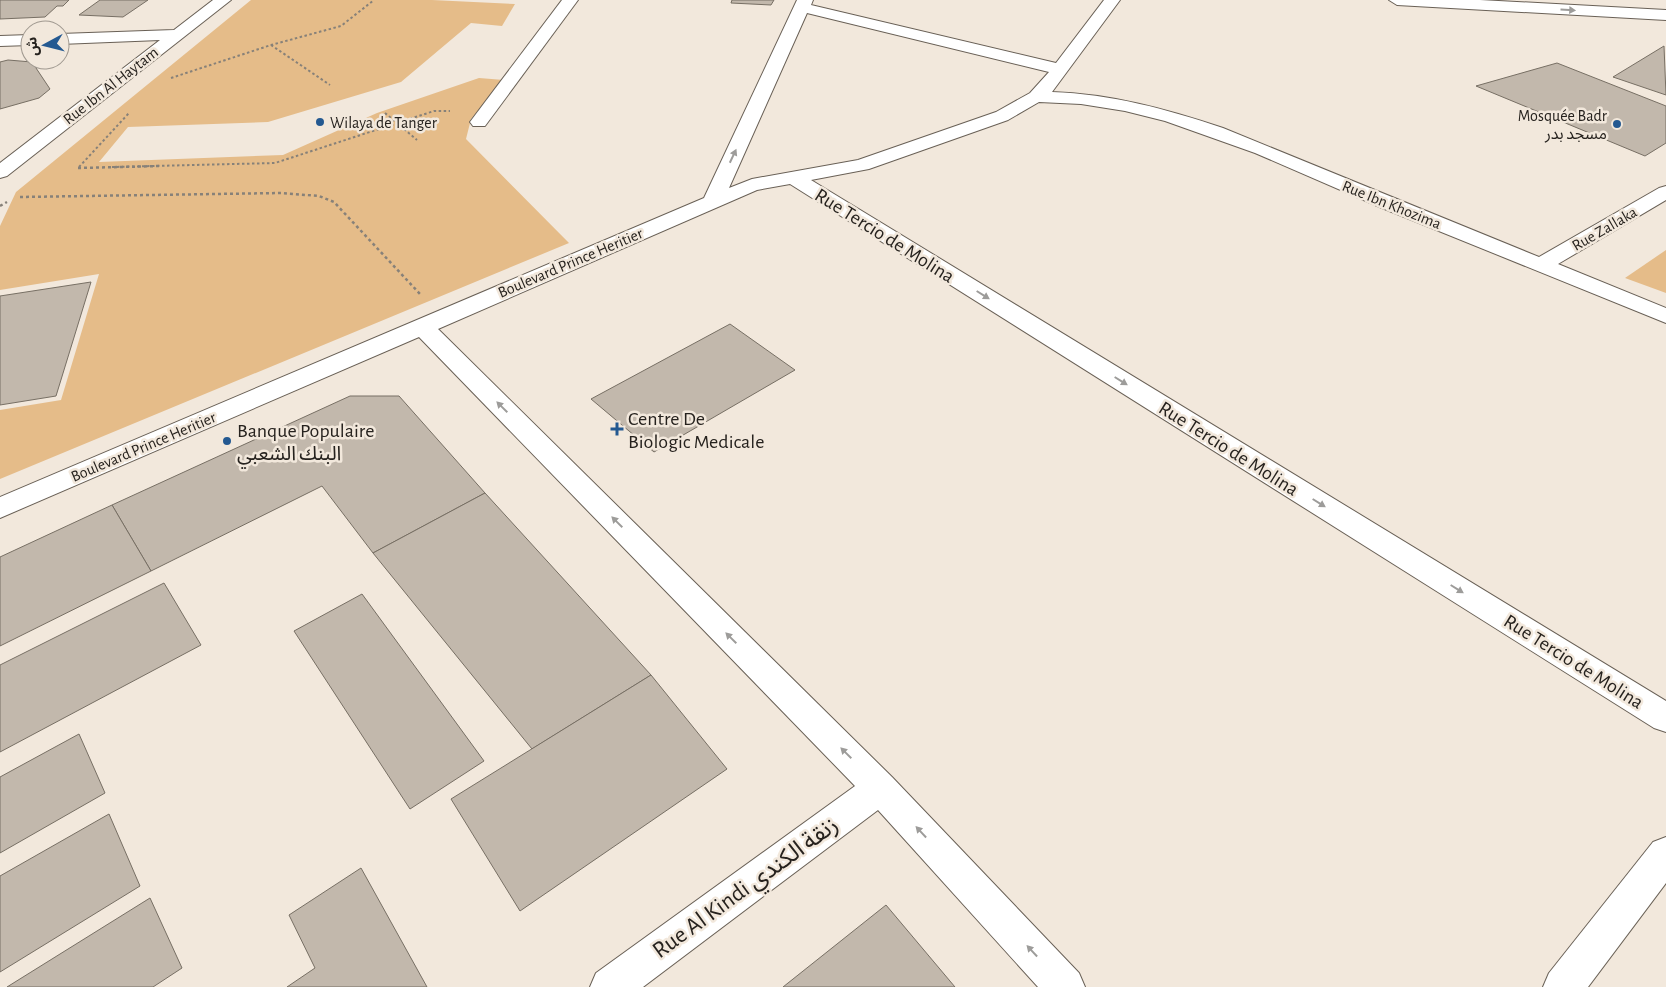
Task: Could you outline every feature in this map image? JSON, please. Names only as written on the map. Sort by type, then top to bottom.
[{"type":"street","name":"Rue Ibn Al Haytam","points":[[0,172],[175,35],[223,0]]},
{"type":"street","points":[[483,117],[570,0]]},
{"type":"street","name":"Boulevard Prince Heritier","points":[[0,508],[713,200],[752,185],[862,165],[1002,116],[1036,97],[1112,0]]},
{"type":"street","points":[[1396,0],[1666,15]]},
{"type":"street","points":[[1588,0],[1666,4]]},
{"type":"street","points":[[713,200],[803,4],[1059,69]]},
{"type":"street","points":[[70,39],[175,35]]},
{"type":"street","points":[[0,41],[20,40]]},
{"type":"street","name":"Rue Ibn Khozima","points":[[1036,97],[1076,97],[1114,103],[1156,112],[1212,131],[1666,316]]},
{"type":"street","name":"Rue Tercio de Molina","points":[[792,177],[1666,718]]},
{"type":"street","name":"Rue Zallaka","points":[[1542,264],[1666,192]]},
{"type":"street","points":[[422,326],[880,788],[1065,987]]},
{"type":"street","name":"Rue Al Kindi زنقة الكندي","points":[[610,987],[880,788]]},
{"type":"street","points":[[1563,987],[1666,854]]},
{"type":"path","points":[[165,81],[271,45],[341,26],[374,0]]},
{"type":"path","points":[[271,45],[330,85]]},
{"type":"path","points":[[130,112],[78,168],[275,163],[434,111],[483,117]]},
{"type":"path","points":[[385,113],[417,140]]},
{"type":"path","points":[[16,198],[35,195],[281,193],[319,196],[334,202],[421,294]]},
{"type":"path","points":[[0,206],[10,200]]},
{"type":"shaded area","points":[[251,0],[432,0],[515,4],[502,26],[471,23],[401,82],[268,122],[128,127],[99,162],[283,155],[377,113],[479,78],[504,80],[471,119],[466,139],[569,243],[0,479],[0,410],[61,400],[99,274],[0,290],[0,226],[16,192]]},
{"type":"shaded area","points":[[1666,250],[1666,293],[1625,278]]},
{"type":"building","points":[[0,0],[69,0],[63,6],[57,6],[45,17],[0,19]]},
{"type":"building","points":[[100,0],[148,0],[123,17],[79,15]]},
{"type":"building","points":[[732,0],[774,0],[771,5],[731,3]]},
{"type":"building","points":[[1664,46],[1666,95],[1613,77]]},
{"type":"building","points":[[8,60],[20,61],[20,70],[37,70],[50,89],[39,98],[0,109],[0,62]]},
{"type":"building","name":"Mosquée Badr مسجد بدر","points":[[1557,63],[1666,106],[1666,143],[1645,156],[1476,86]]},
{"type":"building","points":[[91,282],[56,396],[0,405],[0,296]]},
{"type":"building","points":[[730,324],[795,370],[654,452],[591,399]]},
{"type":"building","points":[[350,396],[399,396],[485,493],[373,553],[322,486],[151,571],[112,505]]},
{"type":"building","points":[[485,493],[651,675],[532,749],[373,553]]},
{"type":"building","points":[[112,505],[151,571],[0,646],[0,557]]},
{"type":"building","points":[[164,583],[201,645],[0,752],[0,665]]},
{"type":"building","points":[[362,594],[484,761],[410,809],[294,631]]},
{"type":"building","points":[[651,675],[727,769],[520,911],[451,799]]},
{"type":"building","points":[[79,734],[105,793],[0,853],[0,777]]},
{"type":"building","points":[[109,814],[140,886],[0,972],[0,876]]},
{"type":"building","points":[[361,868],[427,987],[287,987],[315,968],[289,915]]},
{"type":"building","points":[[150,898],[182,968],[153,987],[7,987]]},
{"type":"building","points":[[886,905],[955,987],[783,987]]},
{"type":"place","name":"Wilaya de Tanger","points":[[320,122]]},
{"type":"place","name":"Mosquée Badr مسجد بدر","points":[[1617,124]]},
{"type":"place","name":"Centre De Biologic Medicale","points":[[617,429]]},
{"type":"place","name":"Banque Populaire البنك الشعبي","points":[[227,441]]}]
